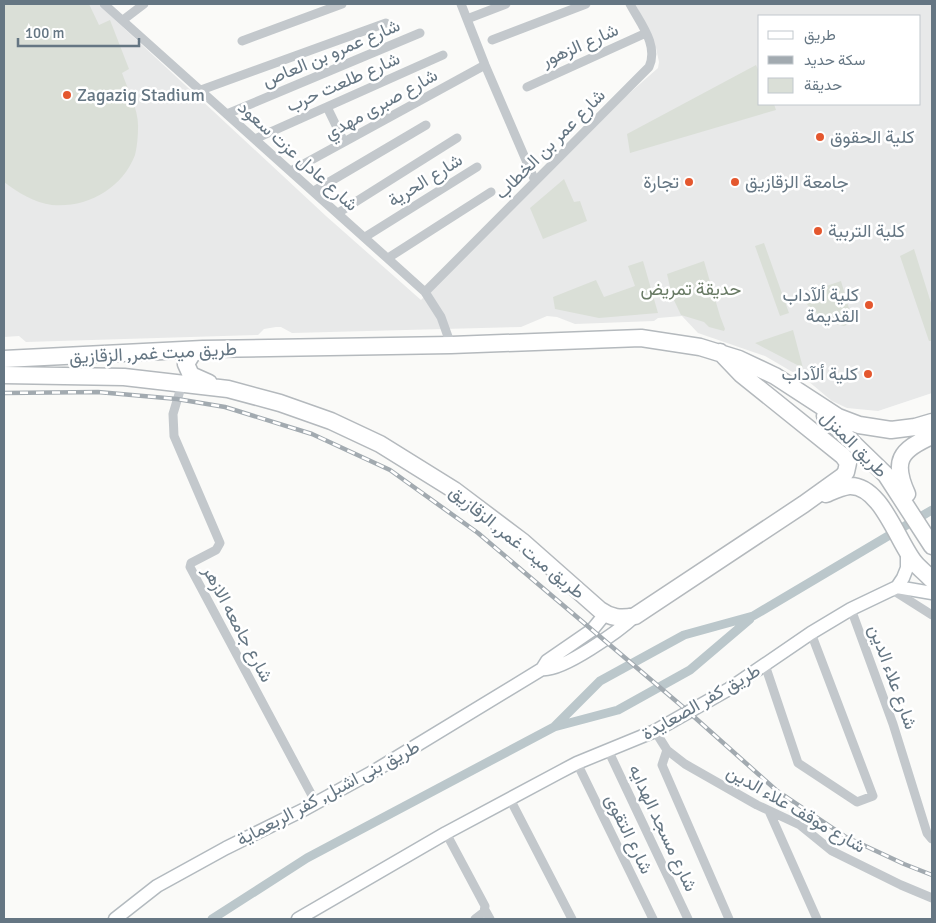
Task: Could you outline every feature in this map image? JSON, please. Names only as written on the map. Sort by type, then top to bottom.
[{"type":"highway","name":"طريق ميت غمر, الزقازيق","points":[[4,359],[203,349],[451,346],[641,338],[720,352],[775,376],[804,395]]},
{"type":"highway","points":[[203,349],[188,359],[186,364],[188,370],[196,378],[228,389]]},
{"type":"highway","points":[[605,614],[620,618],[635,616],[804,504],[846,472],[848,463],[781,404],[741,374],[720,352]]},
{"type":"highway","points":[[132,354],[143,365],[143,374],[140,379]]},
{"type":"highway","name":"طريق ميت غمر, الزقازيق","points":[[4,375],[88,375],[228,389],[280,403],[331,421],[406,458],[454,490],[501,524],[605,614]]},
{"type":"highway","points":[[804,395],[838,417],[869,428],[902,430],[932,422]]},
{"type":"highway","name":"طريق المنزل","points":[[804,395],[877,465],[903,495]]},
{"type":"highway","points":[[931,538],[903,495],[899,468],[901,457],[906,450],[932,436]]},
{"type":"highway","points":[[804,504],[839,488],[850,486],[869,493],[882,507],[915,563],[932,580]]},
{"type":"street","name":"شارع عادل عزت سعود","points":[[104,4],[425,292],[441,317],[451,346]]},
{"type":"street","points":[[123,20],[144,4]]},
{"type":"street","points":[[242,41],[342,4]]},
{"type":"street","points":[[461,4],[534,181]]},
{"type":"street","points":[[467,19],[506,4]]},
{"type":"street","points":[[492,40],[583,4]]},
{"type":"street","name":"شارع عمر بن الخطاب","points":[[425,292],[649,68],[653,52],[646,33],[630,4]]},
{"type":"street","points":[[201,90],[386,23]]},
{"type":"street","name":"شارع عمرو بن العاص","points":[[227,114],[420,33]]},
{"type":"street","name":"شارع الزهور","points":[[528,87],[646,33]]},
{"type":"street","name":"شارع طلعت حرب","points":[[255,139],[443,55]]},
{"type":"street","name":"شارع صبرى مهدي","points":[[291,171],[485,66]]},
{"type":"street","points":[[327,107],[344,142]]},
{"type":"street","points":[[314,191],[426,125]]},
{"type":"street","points":[[338,213],[457,138]]},
{"type":"street","name":"شارع الحرية","points":[[365,237],[477,167]]},
{"type":"street","points":[[388,258],[491,192]]},
{"type":"street","name":"شارع جامعه الازهر","points":[[182,384],[173,414],[174,436],[220,543],[216,550],[191,563],[190,567],[316,803]]},
{"type":"street","points":[[894,588],[903,578],[907,568],[907,550]]},
{"type":"street","points":[[894,588],[932,593]]},
{"type":"street","points":[[894,588],[932,615]]},
{"type":"street","name":"طريق كفر الصعايدة","points":[[298,919],[446,832],[577,763],[655,732],[729,690],[851,609],[894,588]]},
{"type":"street","name":"شارع علاء الدين","points":[[851,609],[892,724],[927,833],[932,839]]},
{"type":"street","points":[[605,614],[592,630],[547,661],[542,669],[547,670],[561,665],[604,640],[635,616]]},
{"type":"street","points":[[765,665],[798,763],[857,802],[873,796],[811,634]]},
{"type":"street","name":"طريق بنى اشبل, كفر الربعماية","points":[[115,919],[157,886],[187,868],[316,803],[411,750],[542,669]]},
{"type":"street","name":"شارع موقف علاء الدين","points":[[655,732],[667,750],[685,764],[769,811],[800,826],[832,851],[932,898]]},
{"type":"street","name":"شارع مسجد الهدايه","points":[[608,750],[688,919]]},
{"type":"street","points":[[667,750],[662,765],[729,919]]},
{"type":"street","name":"شارع التقوى","points":[[577,763],[653,919]]},
{"type":"street","points":[[510,799],[572,919]]},
{"type":"street","points":[[769,811],[817,919]]},
{"type":"street","points":[[446,832],[490,919]]},
{"type":"street","points":[[475,919],[485,910]]},
{"type":"shaded area","name":"جامعة الزقازيق","points":[[4,4],[98,4],[326,216],[421,300],[607,113],[658,68],[659,62],[656,48],[635,4],[932,4],[932,393],[878,411],[847,408],[832,401],[808,381],[765,356],[698,333],[682,316],[658,318],[654,321],[575,324],[557,317],[547,316],[521,327],[292,333],[281,327],[276,327],[264,329],[258,335],[26,342],[19,336],[4,337]]},
{"type":"green space","name":"Zagazig Stadium","points":[[4,4],[89,4],[99,25],[110,20],[129,69],[122,73],[133,100],[138,128],[135,155],[129,167],[112,187],[102,194],[78,203],[52,205],[26,196],[4,182]]},
{"type":"green space","points":[[756,65],[758,69],[758,105],[774,105],[776,110],[630,153],[627,134]]},
{"type":"green space","points":[[564,179],[574,202],[580,201],[587,221],[543,239],[530,208]]},
{"type":"green space","points":[[764,243],[789,313],[780,316],[755,246]]},
{"type":"green space","points":[[914,249],[932,306],[932,341],[929,341],[900,256]]},
{"type":"green space","points":[[643,261],[658,313],[599,318],[555,309],[553,297],[596,280],[604,297],[635,286],[628,266]]},
{"type":"green space","name":"حديقة تمريض","points":[[704,261],[725,329],[724,331],[681,315],[672,296],[667,274]]},
{"type":"green space","points":[[841,281],[853,322],[844,326],[831,322],[819,315],[808,306],[800,295]]},
{"type":"green space","points":[[793,330],[803,368],[755,343]]},
{"type":"waterway","points":[[212,919],[307,858],[554,727],[600,681],[684,635],[753,616],[932,510]]},
{"type":"waterway","points":[[554,727],[618,710],[690,670],[750,619]]},
{"type":"railway","points":[[4,393],[98,392],[177,399],[225,407],[312,434],[390,470],[478,533],[683,707],[776,790],[846,837],[932,875]]},
{"type":"place","name":"Zagazig Stadium","points":[[67,95]]},
{"type":"place","name":"كلية الحقوق","points":[[820,137]]},
{"type":"place","name":"تجارة","points":[[689,182]]},
{"type":"place","name":"جامعة الزقازيق","points":[[735,182]]},
{"type":"place","name":"كلية التربية","points":[[818,231]]},
{"type":"place","name":"كلية ألآداب القديمة","points":[[869,305]]},
{"type":"place","name":"كلية ألآداب","points":[[868,374]]}]
